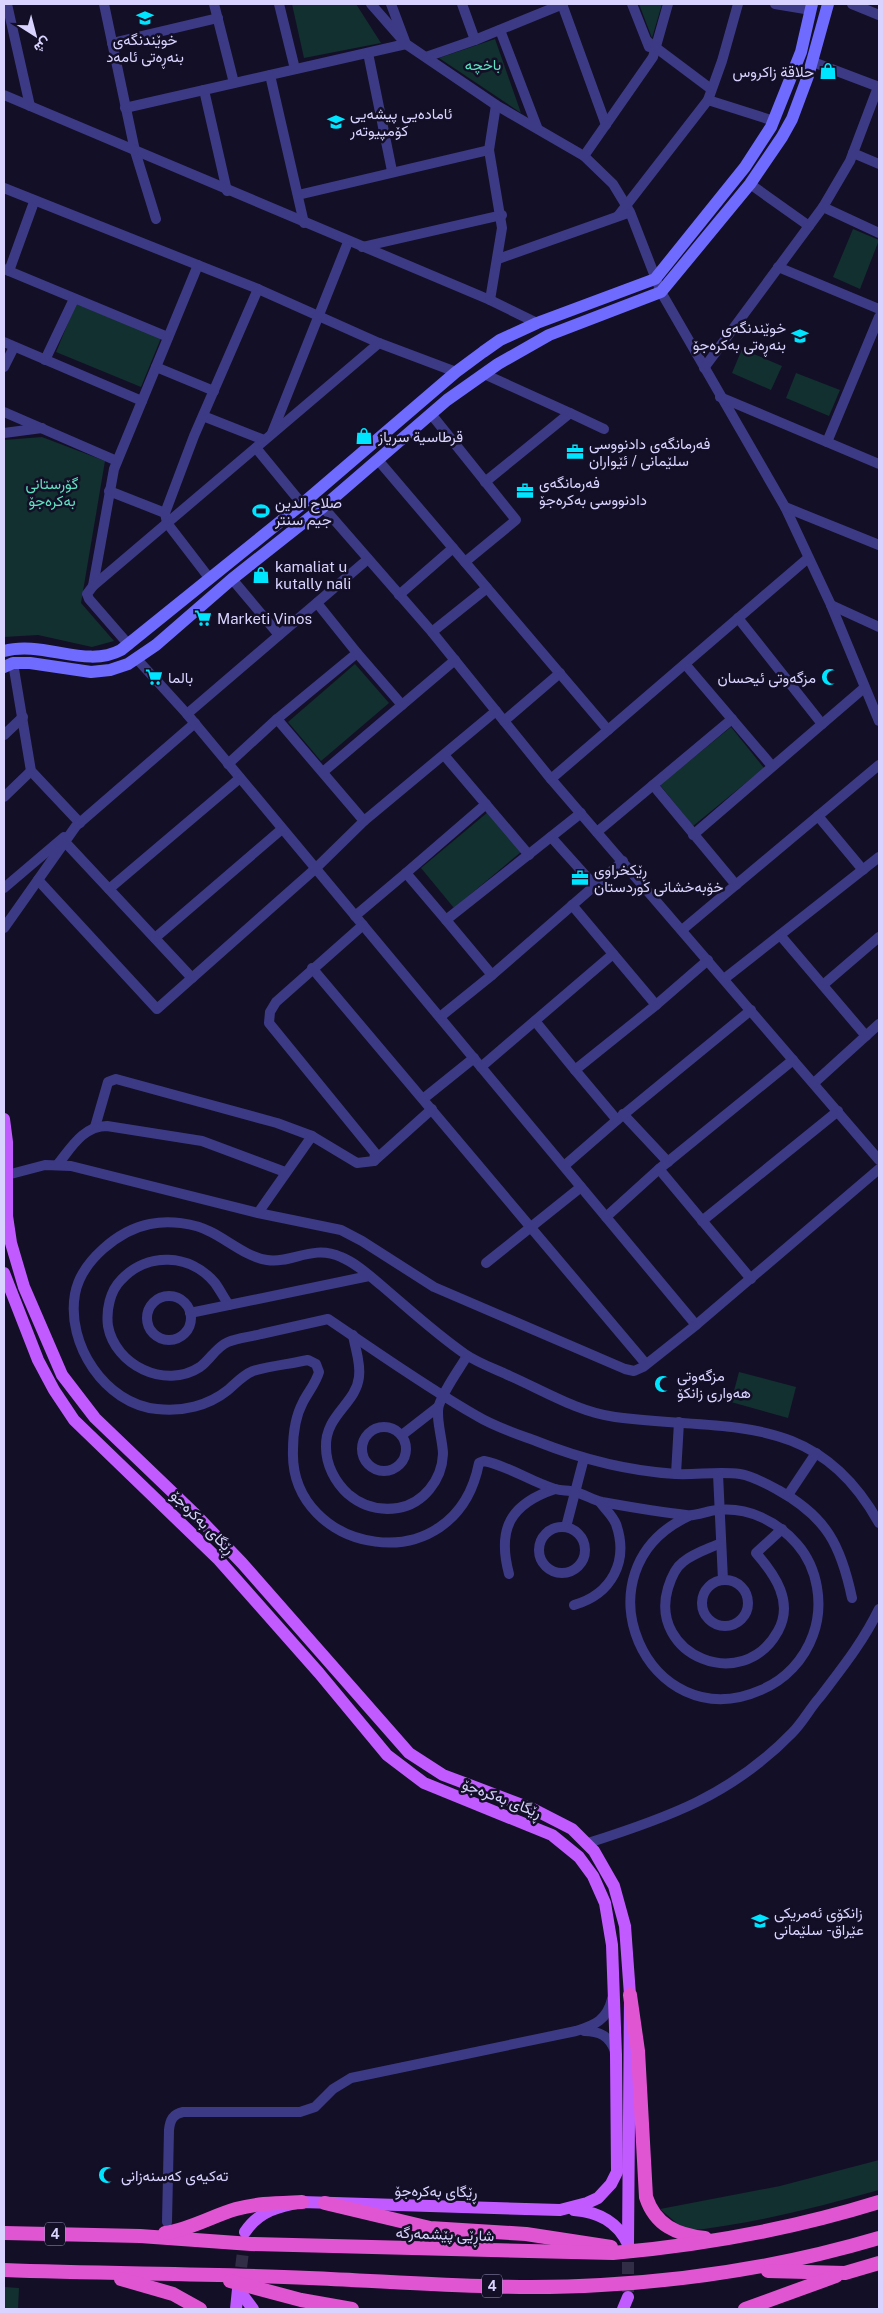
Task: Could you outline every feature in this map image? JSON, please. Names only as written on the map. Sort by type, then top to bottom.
[{"type":"highway","points":[[630,1995],[638,2051],[642,2156],[648,2202],[660,2221],[672,2230],[694,2237],[720,2240]]},
{"type":"highway","points":[[140,2236],[181,2230],[223,2214],[251,2206],[302,2202]]},
{"type":"highway","name":"شاڕێی پێشمەرگە","points":[[4,2233],[140,2236],[250,2244],[587,2254],[672,2247],[767,2232],[879,2202]]},
{"type":"highway","points":[[325,2203],[430,2228],[526,2234],[612,2247],[672,2247]]},
{"type":"highway","name":"4","points":[[4,2270],[101,2274],[204,2275],[462,2286],[550,2286],[632,2283],[742,2270],[796,2260],[879,2238]]},
{"type":"highway","points":[[745,2309],[845,2273],[879,2263]]},
{"type":"highway","points":[[742,2270],[845,2273]]},
{"type":"highway","points":[[101,2274],[173,2294],[200,2309]]},
{"type":"highway","points":[[204,2275],[301,2300],[352,2309]]},
{"type":"main road","points":[[8,665],[30,663],[91,672],[120,667],[136,658],[156,645],[232,579],[323,507],[447,400],[484,374],[540,339],[661,292],[750,184],[787,129],[813,62],[828,4]]},
{"type":"main road","points":[[4,652],[27,647],[98,657],[114,654],[129,645],[302,504],[456,372],[500,340],[537,323],[655,279],[745,167],[774,121],[801,52],[812,7]]},
{"type":"main road","points":[[438,388],[440,394],[447,400]]},
{"type":"main road","points":[[415,407],[428,416]]},
{"type":"main road","name":"ڕێگای بەکرەجۆ","points":[[4,1119],[9,1228],[24,1287],[62,1375],[95,1418],[194,1513],[242,1563],[409,1754],[443,1775],[546,1814],[572,1829],[588,1843],[605,1869],[619,1899],[625,1926],[630,1995],[628,2244],[615,2226],[603,2217],[590,2211],[560,2210],[302,2202],[278,2207],[264,2213],[253,2221],[245,2232]]},
{"type":"main road","name":"ڕێگای بەکرەجۆ","points":[[4,1273],[38,1360],[54,1390],[74,1420],[219,1560],[387,1755],[424,1783],[552,1836],[572,1850],[593,1876],[605,1903],[612,1945],[612,1998],[616,2055],[616,2172],[611,2184],[598,2198],[560,2210]]},
{"type":"main road","points":[[572,1850],[588,1843]]},
{"type":"main road","points":[[236,2309],[238,2289],[253,2309]]},
{"type":"main road","points":[[623,2309],[628,2297]]},
{"type":"street","points":[[7,4],[30,106]]},
{"type":"street","points":[[104,4],[135,151],[156,219]]},
{"type":"street","points":[[214,4],[234,83]]},
{"type":"street","points":[[280,4],[295,69]]},
{"type":"street","points":[[371,4],[406,44],[496,105],[537,127],[584,156],[608,179],[628,209],[661,292],[785,507],[807,559],[831,605],[879,721]]},
{"type":"street","points":[[391,4],[406,44]]},
{"type":"street","points":[[462,4],[475,40]]},
{"type":"street","points":[[426,57],[475,40],[562,4],[606,125]]},
{"type":"street","points":[[632,4],[647,41],[654,52],[711,89]]},
{"type":"street","points":[[584,156],[654,52],[668,4]]},
{"type":"street","points":[[498,259],[618,216],[628,209],[708,100],[722,61],[738,4]]},
{"type":"street","points":[[775,4],[812,7]]},
{"type":"street","points":[[852,4],[879,15]]},
{"type":"street","points":[[112,43],[218,18]]},
{"type":"street","points":[[500,30],[537,127]]},
{"type":"street","points":[[125,108],[406,44]]},
{"type":"street","points":[[368,53],[392,171]]},
{"type":"street","points":[[704,368],[823,207],[853,153],[879,87],[813,62]]},
{"type":"street","points":[[270,75],[304,223]]},
{"type":"street","points":[[204,90],[227,191]]},
{"type":"street","points":[[4,96],[490,300],[537,323]]},
{"type":"street","points":[[708,100],[774,121]]},
{"type":"street","points":[[490,300],[498,259],[502,215],[489,150],[496,105]]},
{"type":"street","points":[[298,195],[392,171],[489,150]]},
{"type":"street","points":[[853,153],[879,164]]},
{"type":"street","points":[[750,184],[809,226]]},
{"type":"street","points":[[4,188],[34,202],[198,265],[319,315],[379,343],[456,372]]},
{"type":"street","points":[[34,202],[6,270],[168,337]]},
{"type":"street","points":[[823,207],[879,233]]},
{"type":"street","points":[[362,247],[502,215]]},
{"type":"street","points":[[268,437],[348,242]]},
{"type":"street","points":[[93,586],[109,491],[118,461],[198,265]]},
{"type":"street","points":[[778,267],[879,309]]},
{"type":"street","points":[[166,518],[203,416],[258,290]]},
{"type":"street","points":[[45,360],[74,299]]},
{"type":"street","points":[[826,442],[879,318]]},
{"type":"street","points":[[129,645],[86,594],[166,518],[256,448],[379,343]]},
{"type":"street","points":[[4,368],[9,344],[142,401]]},
{"type":"street","points":[[156,367],[214,391]]},
{"type":"street","points":[[484,374],[604,430]]},
{"type":"street","points":[[720,397],[879,464]]},
{"type":"street","points":[[4,412],[118,461]]},
{"type":"street","points":[[485,482],[570,413]]},
{"type":"street","points":[[203,416],[268,437]]},
{"type":"street","points":[[428,416],[516,520],[465,562]]},
{"type":"street","points":[[4,433],[45,428]]},
{"type":"street","points":[[256,448],[302,504]]},
{"type":"street","points":[[378,460],[608,730]]},
{"type":"street","points":[[109,491],[166,518],[210,579]]},
{"type":"street","points":[[323,507],[432,632],[597,832],[879,1160]]},
{"type":"street","points":[[785,507],[879,544]]},
{"type":"street","points":[[399,595],[453,548]]},
{"type":"street","points":[[187,714],[368,559]]},
{"type":"street","points":[[552,778],[807,559]]},
{"type":"street","points":[[232,579],[279,635]]},
{"type":"street","points":[[432,632],[487,588]]},
{"type":"street","points":[[317,603],[402,705]]},
{"type":"street","points":[[831,605],[879,627]]},
{"type":"street","points":[[738,618],[822,724]]},
{"type":"street","points":[[228,764],[277,719],[357,653]]},
{"type":"street","points":[[136,658],[187,714],[696,1325]]},
{"type":"street","points":[[323,772],[455,660]]},
{"type":"street","points":[[685,664],[772,766]]},
{"type":"street","points":[[8,665],[23,717],[31,771],[78,825]]},
{"type":"street","points":[[504,721],[560,673]]},
{"type":"street","points":[[866,692],[879,701]]},
{"type":"street","points":[[693,835],[822,724],[866,692]]},
{"type":"street","points":[[38,880],[157,1009],[315,869],[364,821],[496,711]]},
{"type":"street","points":[[4,735],[23,717]]},
{"type":"street","points":[[277,719],[364,821]]},
{"type":"street","points":[[597,832],[732,719]]},
{"type":"street","points":[[4,888],[194,723]]},
{"type":"street","points":[[444,754],[529,855]]},
{"type":"street","points":[[682,930],[879,765]]},
{"type":"street","points":[[4,797],[31,771]]},
{"type":"street","points":[[109,889],[240,778]]},
{"type":"street","points":[[653,785],[736,885]]},
{"type":"street","points":[[355,916],[486,804]]},
{"type":"street","points":[[446,920],[581,813]]},
{"type":"street","points":[[818,816],[863,870]]},
{"type":"street","points":[[4,928],[78,825]]},
{"type":"street","points":[[155,938],[282,829]]},
{"type":"street","points":[[551,837],[595,886]]},
{"type":"street","points":[[66,842],[192,978]]},
{"type":"street","points":[[724,980],[879,857]]},
{"type":"street","points":[[440,1017],[492,975],[623,861]]},
{"type":"street","points":[[406,873],[492,975]]},
{"type":"street","points":[[572,906],[656,1005]]},
{"type":"street","points":[[363,925],[312,968],[276,1002],[270,1012],[269,1023],[375,1153],[374,1161]]},
{"type":"street","points":[[780,935],[866,1036]]},
{"type":"street","points":[[822,985],[879,937]]},
{"type":"street","points":[[481,1066],[613,954]]},
{"type":"street","points":[[575,1070],[656,1005],[708,960]]},
{"type":"street","points":[[312,968],[646,1364]]},
{"type":"street","points":[[564,1166],[620,1117],[751,1010]]},
{"type":"street","points":[[535,1021],[575,1070],[620,1117],[668,1162]]},
{"type":"street","points":[[814,1083],[879,1024]]},
{"type":"street","points":[[423,1099],[474,1058]]},
{"type":"street","points":[[606,1217],[659,1169],[793,1060]]},
{"type":"street","points":[[95,1127],[108,1082],[116,1079],[276,1122],[312,1136],[357,1163],[374,1161],[432,1109]]},
{"type":"street","points":[[702,1221],[838,1111]]},
{"type":"street","points":[[58,1164],[85,1132],[95,1127],[112,1127],[195,1139],[285,1172]]},
{"type":"street","points":[[258,1213],[312,1136]]},
{"type":"street","points":[[7,1175],[32,1168],[58,1164],[258,1213],[341,1230],[362,1241],[423,1281],[446,1293],[625,1369],[634,1371],[646,1364],[696,1325],[879,1169]]},
{"type":"street","points":[[659,1169],[750,1278]]},
{"type":"street","points":[[486,1263],[581,1187]]},
{"type":"street","points":[[690,1516],[600,1502],[576,1492],[555,1489],[484,1461],[479,1463],[470,1494],[452,1517],[440,1527],[417,1539],[405,1542],[385,1543],[366,1541],[330,1524],[308,1501],[295,1472],[292,1452],[296,1418],[319,1372],[316,1364],[308,1360],[251,1372],[225,1393],[196,1407],[169,1410],[146,1408],[124,1399],[105,1383],[92,1367],[76,1331],[75,1292],[84,1272],[92,1261],[113,1241],[129,1231],[150,1224],[181,1223],[208,1230],[240,1250],[268,1261],[322,1252],[342,1257],[370,1276],[467,1356],[587,1411],[614,1417],[745,1427],[789,1439],[826,1458],[863,1496],[879,1523]]},
{"type":"street","points":[[229,1305],[214,1283],[192,1265],[167,1259],[153,1260],[133,1270],[114,1288],[108,1309],[110,1336],[122,1354],[140,1369],[160,1375],[177,1376],[200,1367],[219,1348],[235,1340],[328,1319],[478,1417],[584,1458],[622,1467],[676,1474],[741,1474],[788,1496],[817,1518],[830,1534],[845,1564],[852,1598]]},
{"type":"street","points":[[190,1313],[370,1276]]},
{"type":"street","points":[[168,1296],[184,1301],[190,1313],[190,1325],[186,1332],[170,1340],[154,1334],[149,1328],[148,1311],[152,1303],[159,1298],[168,1296]]},
{"type":"street","points":[[353,1335],[359,1378],[350,1398],[331,1422],[326,1446],[332,1474],[351,1497],[368,1506],[388,1509],[407,1506],[423,1497],[436,1478],[442,1462],[443,1454],[438,1407]]},
{"type":"street","points":[[402,1436],[438,1407],[467,1356]]},
{"type":"street","points":[[676,1474],[679,1422]]},
{"type":"street","points":[[387,1427],[395,1430],[402,1436],[406,1452],[398,1466],[382,1471],[367,1463],[363,1455],[362,1446],[371,1432],[387,1427]]},
{"type":"street","points":[[788,1496],[816,1453]]},
{"type":"street","points":[[566,1527],[584,1458]]},
{"type":"street","points":[[718,1474],[718,1510],[723,1580]]},
{"type":"street","points":[[509,1574],[504,1552],[506,1529],[518,1509],[536,1495],[555,1489]]},
{"type":"street","points":[[574,1605],[588,1601],[607,1586],[618,1567],[621,1544],[615,1522],[600,1502]]},
{"type":"street","points":[[718,1510],[752,1514],[782,1529],[802,1550],[815,1577],[818,1612],[808,1646],[791,1670],[768,1687],[746,1696],[710,1697],[682,1689],[658,1672],[638,1643],[630,1615],[631,1586],[644,1553],[659,1535],[690,1516],[718,1510]]},
{"type":"street","points":[[566,1527],[577,1532],[583,1538],[586,1547],[585,1556],[581,1564],[574,1570],[556,1572],[542,1561],[540,1544],[551,1530],[566,1527]]},
{"type":"street","points":[[721,1543],[682,1562],[671,1578],[664,1599],[665,1614],[671,1630],[680,1643],[693,1654],[709,1662],[723,1664],[750,1660],[763,1651],[779,1629],[784,1613],[783,1595],[775,1575],[756,1553],[782,1529]]},
{"type":"street","points":[[723,1580],[738,1584],[747,1596],[748,1604],[746,1611],[737,1623],[722,1626],[709,1620],[704,1614],[702,1599],[709,1586],[723,1580]]},
{"type":"street","points":[[588,1843],[644,1825],[696,1804],[721,1790],[767,1756],[793,1732],[850,1659],[879,1609]]},
{"type":"street","points":[[166,2222],[169,2130],[171,2120],[177,2114],[300,2112],[315,2107],[339,2084],[351,2078],[576,2031],[600,2022],[607,2013],[612,1998]]},
{"type":"street","points":[[576,2031],[593,2031],[606,2036],[612,2044],[616,2055]]},
{"type":"green space","points":[[292,4],[356,4],[381,43],[304,58]]},
{"type":"green space","points":[[639,4],[662,4],[652,38]]},
{"type":"green space","name":"باخچە","points":[[495,39],[521,113],[439,58]]},
{"type":"green space","points":[[853,229],[879,240],[860,289],[833,277]]},
{"type":"green space","points":[[76,304],[161,338],[141,387],[56,352]]},
{"type":"green space","points":[[742,349],[782,366],[771,390],[732,373]]},
{"type":"green space","points":[[796,373],[840,390],[829,416],[786,398]]},
{"type":"green space","name":"گۆڕستانی بەکرەجۆ","points":[[42,437],[105,461],[81,603],[114,641],[92,647],[38,635],[4,637],[4,440]]},
{"type":"green space","points":[[355,664],[389,703],[321,761],[288,722]]},
{"type":"green space","points":[[731,727],[764,768],[693,826],[660,785]]},
{"type":"green space","points":[[488,812],[521,852],[454,908],[421,868]]},
{"type":"green space","points":[[739,1372],[796,1387],[788,1418],[731,1402]]},
{"type":"green space","points":[[879,2160],[879,2190],[783,2215],[686,2231],[660,2209],[780,2186]]},
{"type":"green space","points":[[4,2287],[19,2288],[18,2309],[4,2309]]},
{"type":"tunnel","points":[[239,2285],[245,2235]]},
{"type":"tunnel","points":[[628,2244],[628,2292]]},
{"type":"place","name":"خوێندنگەی بنەڕەتی ئامەد","points":[[145,18]]},
{"type":"place","name":"حلاقة زاکروس","points":[[828,71]]},
{"type":"place","name":"ئامادەیی پیشەیی کۆمپیوتەر","points":[[336,122]]},
{"type":"place","name":"خوێندنگەی بنەڕەتی بەکرەجۆ","points":[[800,336]]},
{"type":"place","name":"قرطاسية سرياز","points":[[364,436]]},
{"type":"place","name":"فەرمانگەی دادنووسی سلێمانی / ئێواران","points":[[575,452]]},
{"type":"place","name":"فەرمانگەی دادنووسی بەکرەجۆ","points":[[525,491]]},
{"type":"place","name":"صلاح الدين جيم سنتر","points":[[261,511]]},
{"type":"place","name":"kamaliat u kutally nali","points":[[261,575]]},
{"type":"place","name":"Marketi Vinos","points":[[203,618]]},
{"type":"place","name":"بالما","points":[[154,677]]},
{"type":"place","name":"مزگەوتی ئیحسان","points":[[830,677]]},
{"type":"place","name":"ڕێکخراوی خۆبەخشانی کوردستان","points":[[580,878]]},
{"type":"place","name":"مزگەوتی هەواری زانکۆ","points":[[663,1384]]},
{"type":"place","name":"زانکۆی ئەمریکی عێراق - سلێمانی","points":[[760,1921]]},
{"type":"place","name":"تەکیەی کەسنەزانی","points":[[107,2175]]}]
